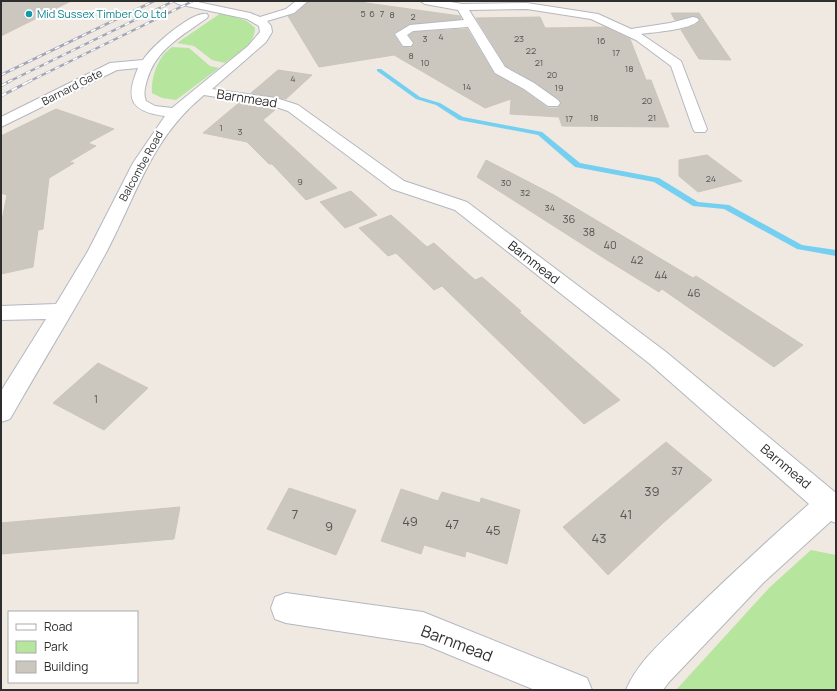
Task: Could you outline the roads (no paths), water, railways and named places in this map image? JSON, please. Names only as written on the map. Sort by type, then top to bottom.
[{"type":"street","points":[[178,1],[240,13],[260,20],[290,11],[303,1]]},
{"type":"street","points":[[425,1],[462,6],[527,6],[594,16],[640,38],[676,64],[700,129]]},
{"type":"street","points":[[462,6],[470,23],[500,70],[530,86],[553,103]]},
{"type":"street","points":[[175,113],[148,109],[140,104],[136,98],[138,87],[147,63],[163,44],[203,16]]},
{"type":"street","name":"Balcombe Road","points":[[1,412],[97,250],[148,150],[159,132],[175,113],[261,39],[266,32],[265,26],[260,20]]},
{"type":"street","points":[[630,33],[652,28],[674,27],[693,20]]},
{"type":"street","points":[[406,43],[400,34],[410,28],[470,23]]},
{"type":"street","name":"Barnard Gate","points":[[1,123],[114,66],[147,63]]},
{"type":"street","name":"Barnmead","points":[[201,91],[271,101],[293,108],[398,185],[461,206],[658,358],[833,507],[753,573],[657,670],[643,690]]},
{"type":"street","points":[[1,313],[60,311]]},
{"type":"street","name":"Barnmead","points":[[286,608],[423,628],[575,690]]},
{"type":"waterway","points":[[379,70],[418,98],[438,104],[461,119],[540,133],[578,165],[656,180],[696,204],[726,207],[800,247],[836,253]]},
{"type":"railway","points":[[1,75],[154,1]]},
{"type":"railway","points":[[10,81],[174,1]]},
{"type":"railway","points":[[29,81],[193,1]]},
{"type":"railway","points":[[1,86],[10,81]]},
{"type":"railway","points":[[1,96],[29,81]]},
{"type":"place","name":"Mid Sussex Timber Co Ltd","points":[[29,14]]}]
